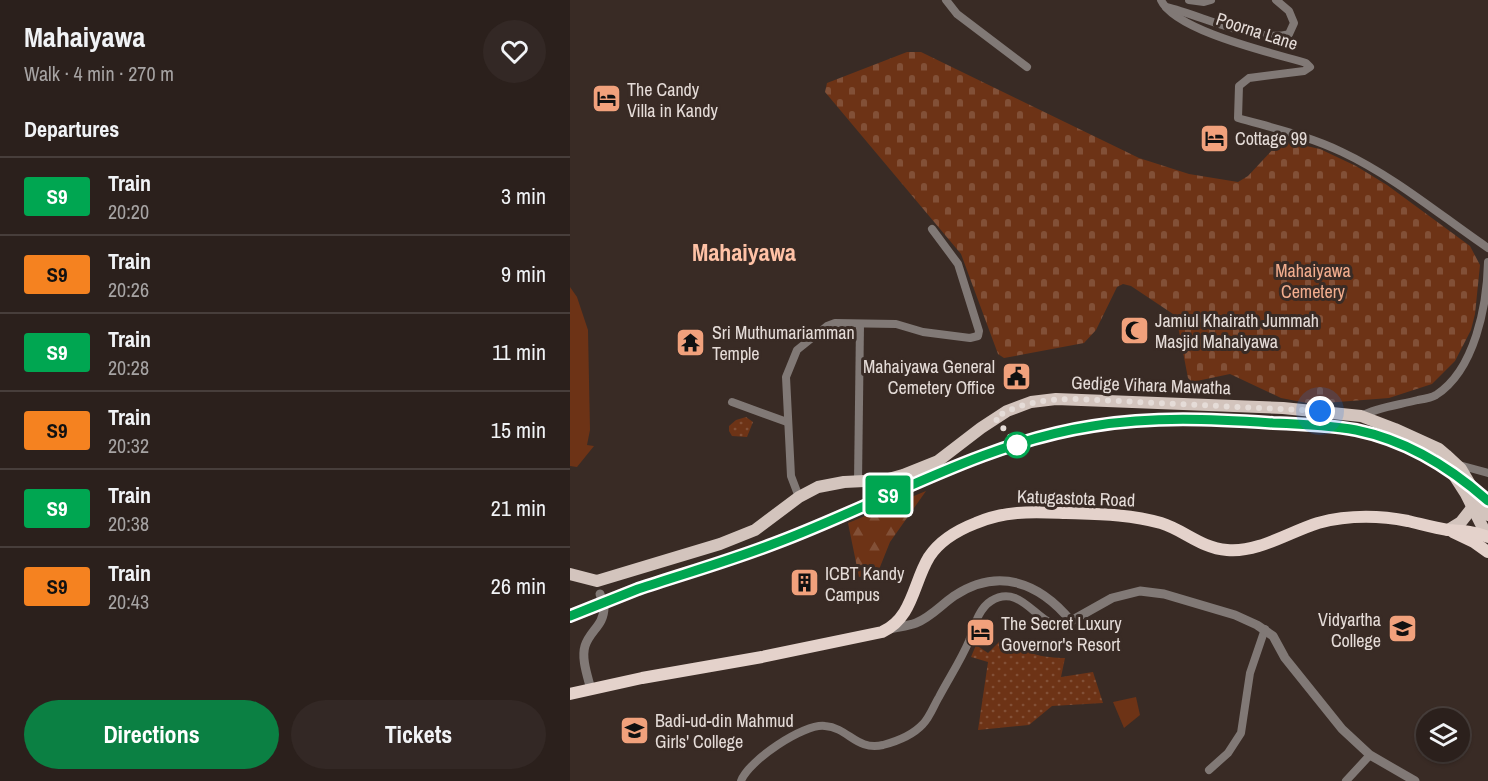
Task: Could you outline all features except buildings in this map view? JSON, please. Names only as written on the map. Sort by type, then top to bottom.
[{"type":"highway","name":"Katugastota Road","points":[[890,629],[909,606],[927,561],[942,543],[980,521],[1014,512],[1086,513],[1138,518],[1170,526],[1199,544],[1234,551],[1249,549],[1319,523],[1349,517],[1386,517],[1448,530],[1465,530],[1488,537]]},
{"type":"highway","name":"Katugastota Road","points":[[1448,530],[1474,542],[1488,552]]},
{"type":"highway","points":[[570,694],[642,678],[874,635],[890,629]]},
{"type":"main road","name":"Gedige Vihara Mawatha","points":[[597,581],[742,536],[769,520],[799,497],[830,483],[885,480],[920,469],[949,453],[1007,411],[1040,401],[1077,399],[1283,408],[1361,416],[1439,449],[1457,465],[1474,488],[1488,515]]},
{"type":"main road","name":"Gedige Vihara Mawatha","points":[[1418,440],[1455,475],[1488,537]]},
{"type":"main road","points":[[1448,530],[1461,522],[1472,508]]},
{"type":"main road","points":[[570,574],[597,581]]},
{"type":"street","points":[[946,0],[957,14],[1027,67]]},
{"type":"street","points":[[1189,0],[1204,2],[1211,0]]},
{"type":"street","points":[[1163,3],[1247,32],[1276,38],[1289,34],[1294,23],[1289,11],[1276,0]]},
{"type":"street","name":"Poorna Lane","points":[[1163,3],[1174,15],[1218,37],[1306,63],[1310,67],[1304,71],[1249,78],[1239,86],[1238,118],[1304,136],[1344,153],[1396,184],[1488,248]]},
{"type":"street","points":[[799,497],[791,476],[786,377],[796,350],[827,326],[835,323],[896,324],[923,332],[970,338],[978,336],[979,331],[958,264],[932,229]]},
{"type":"street","points":[[1361,416],[1373,410],[1435,396],[1455,378],[1474,343],[1482,322],[1488,285],[1488,262]]},
{"type":"street","points":[[858,482],[860,324]]},
{"type":"street","points":[[732,402],[787,422]]},
{"type":"street","points":[[1457,465],[1488,473]]},
{"type":"street","points":[[591,690],[584,651],[600,624],[604,611],[597,581]]},
{"type":"street","points":[[890,629],[922,620],[954,596],[980,584],[1003,581],[1018,582],[1034,589],[1050,600],[1071,621]]},
{"type":"street","points":[[741,781],[742,777],[776,746],[811,726],[824,725],[835,728],[869,747],[883,745],[908,736],[924,723],[964,652],[981,611],[990,602],[1003,597],[1013,597],[1021,600],[1052,624],[1062,625],[1112,598],[1140,591],[1164,594],[1236,615],[1265,629],[1273,636],[1285,658],[1342,729],[1370,755],[1415,781]]},
{"type":"street","points":[[1209,770],[1228,753],[1241,733],[1250,673],[1265,629]]},
{"type":"street","points":[[1346,781],[1370,755]]},
{"type":"green space","name":"Mahaiyawa Cemetery","points":[[907,52],[921,52],[1139,158],[1189,174],[1238,182],[1248,176],[1276,146],[1288,142],[1320,149],[1356,166],[1387,185],[1470,246],[1480,265],[1471,330],[1455,361],[1432,384],[1389,398],[1312,404],[1281,398],[1230,374],[1192,382],[1188,378],[1176,316],[1131,286],[1123,284],[1117,287],[1096,330],[1084,343],[1004,358],[998,354],[961,254],[825,92],[827,83]]},
{"type":"green space","points":[[570,287],[577,297],[588,330],[590,430],[587,445],[594,446],[577,467],[570,466]]},
{"type":"green space","points":[[746,417],[753,422],[747,437],[732,436],[729,426],[736,420]]},
{"type":"green space","points":[[926,491],[890,542],[878,572],[859,577],[848,523]]},
{"type":"green space","points":[[1005,636],[1033,653],[1065,658],[1061,677],[1093,672],[1103,703],[1052,706],[1029,725],[978,730],[988,662],[971,657],[976,645],[988,653]]},
{"type":"green space","points":[[1136,697],[1140,715],[1124,728],[1113,702]]},
{"type":"railway","points":[[570,616],[636,590],[773,544],[952,468],[1020,443],[1092,426],[1177,418],[1264,422],[1356,430],[1413,449],[1455,475],[1488,501]]},
{"type":"train","name":"S9","points":[[570,616],[636,590],[773,544],[952,468],[1020,443],[1092,426],[1177,418],[1356,430],[1413,449],[1474,488],[1488,501]]},
{"type":"place","name":"The Candy Villa in Kandy","points":[[606,99]]},
{"type":"place","name":"Cottage 99","points":[[1214,138]]},
{"type":"place","name":"Jamiul Khairath Jummah Masjid Mahaiyawa","points":[[1134,330]]},
{"type":"place","name":"Sri Muthumariamman Temple","points":[[691,342]]},
{"type":"place","name":"Mahaiyawa General Cemetery Office","points":[[1016,376]]},
{"type":"place","name":"ICBT Kandy Campus","points":[[804,583]]},
{"type":"place","name":"Vidyartha College","points":[[1402,629]]},
{"type":"place","name":"The Secret Luxury Governor's Resort","points":[[980,633]]},
{"type":"place","name":"Badi-ud-din Mahmud Girls' College","points":[[634,730]]},
{"type":"district","name":"Mahaiyawa","points":[[744,252]]},
{"type":"route","points":[[1017,445],[995,418],[1014,407],[1056,399],[1320,411]]}]
